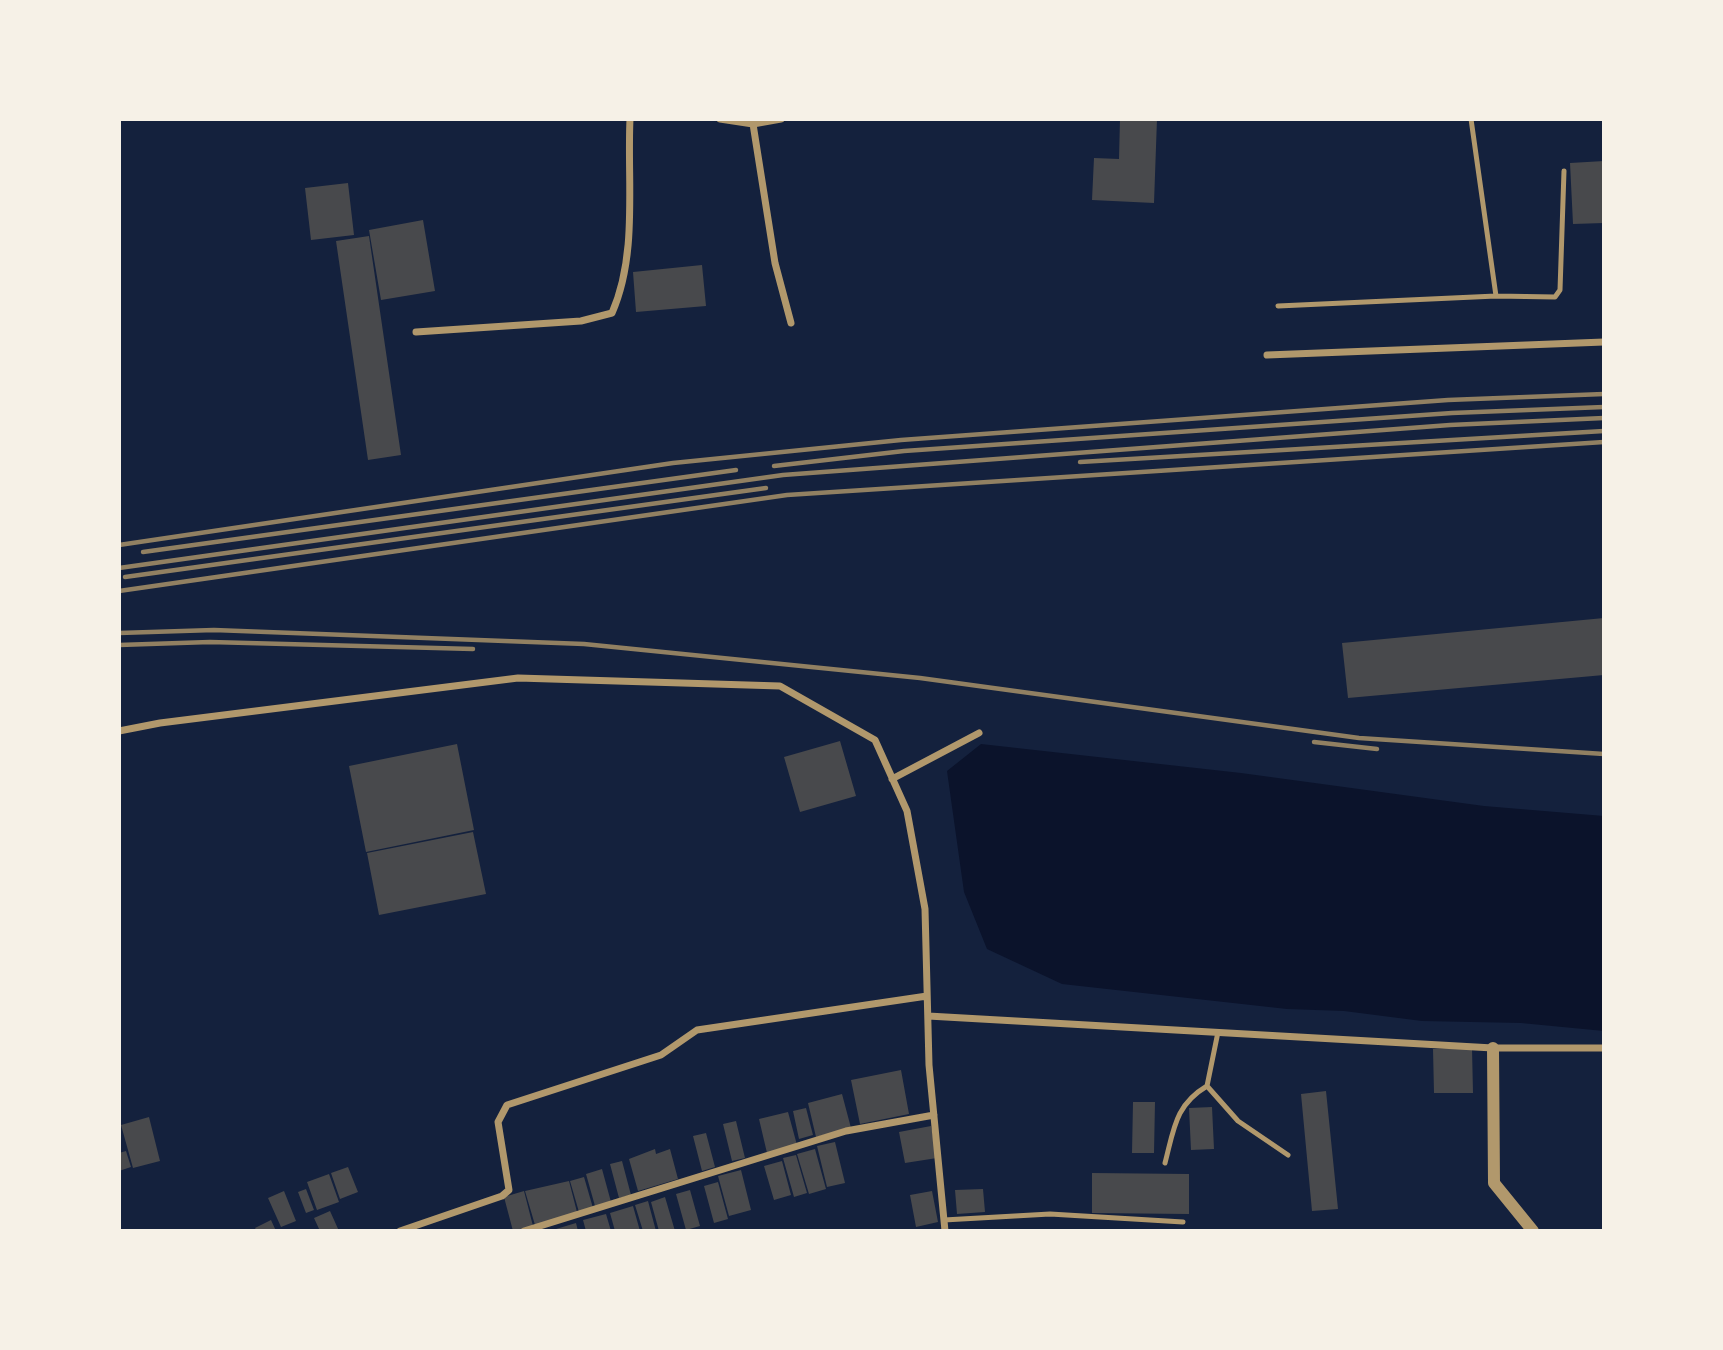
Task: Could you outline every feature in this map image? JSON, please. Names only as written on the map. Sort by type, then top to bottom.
[{"type":"street","points":[[416,332],[581,321],[612,313],[622,289],[628,233],[631,119]]},
{"type":"street","points":[[720,119],[753,124],[781,119]]},
{"type":"street","points":[[753,124],[775,264],[791,323]]},
{"type":"street","points":[[1267,355],[1604,342]]},
{"type":"street","points":[[119,731],[160,723],[518,678],[780,686],[875,740],[907,811],[925,909],[934,1115],[945,1231]]},
{"type":"street","points":[[892,779],[979,733]]},
{"type":"street","points":[[400,1231],[502,1196],[509,1190],[498,1122],[507,1104],[661,1055],[697,1030],[927,996]]},
{"type":"street","points":[[928,1016],[1493,1048],[1604,1048]]},
{"type":"street","points":[[1493,1048],[1494,1184],[1533,1231]]},
{"type":"street","points":[[524,1231],[846,1131],[934,1115]]},
{"type":"lane","points":[[1471,119],[1496,296]]},
{"type":"lane","points":[[1278,306],[1496,296],[1545,299],[1555,297],[1560,290],[1564,172]]},
{"type":"lane","points":[[1165,1163],[1177,1116],[1189,1097],[1207,1086],[1217,1032]]},
{"type":"lane","points":[[1207,1086],[1238,1121],[1288,1156]]},
{"type":"lane","points":[[944,1220],[1050,1214],[1184,1222]]},
{"type":"water","points":[[981,744],[1241,773],[1484,806],[1604,816],[1604,1031],[1521,1023],[1422,1021],[1062,984],[987,949],[964,892],[947,771]]},
{"type":"building","points":[[1120,119],[1157,119],[1154,203],[1092,200],[1094,158],[1119,159]]},
{"type":"building","points":[[1604,161],[1604,223],[1573,224],[1570,163]]},
{"type":"building","points":[[348,183],[354,235],[311,240],[305,188]]},
{"type":"building","points":[[423,220],[435,291],[381,300],[369,230]]},
{"type":"building","points":[[369,236],[401,455],[368,460],[336,241]]},
{"type":"building","points":[[702,265],[706,306],[636,312],[633,272]]},
{"type":"building","points":[[1604,618],[1604,675],[1348,698],[1342,643]]},
{"type":"building","points":[[840,741],[856,796],[800,812],[784,757]]},
{"type":"building","points":[[457,744],[474,830],[366,852],[349,766]]},
{"type":"building","points":[[473,832],[486,894],[379,915],[367,853]]},
{"type":"building","points":[[1472,1048],[1473,1093],[1434,1093],[1433,1049]]},
{"type":"building","points":[[901,1070],[909,1114],[860,1124],[851,1080]]},
{"type":"building","points":[[1326,1091],[1338,1209],[1312,1211],[1301,1094]]},
{"type":"building","points":[[842,1094],[851,1128],[816,1137],[808,1103]]},
{"type":"building","points":[[1133,1102],[1155,1102],[1154,1153],[1132,1153]]},
{"type":"building","points":[[1212,1107],[1214,1149],[1191,1150],[1189,1108]]},
{"type":"building","points":[[806,1108],[813,1135],[799,1139],[793,1111]]},
{"type":"building","points":[[788,1112],[797,1145],[767,1153],[759,1119]]},
{"type":"building","points":[[149,1117],[160,1161],[133,1168],[121,1125]]},
{"type":"building","points":[[736,1121],[745,1158],[732,1161],[723,1124]]},
{"type":"building","points":[[931,1126],[937,1158],[905,1163],[899,1132]]},
{"type":"building","points":[[706,1133],[715,1167],[702,1171],[693,1136]]},
{"type":"building","points":[[835,1142],[845,1183],[827,1187],[817,1146]]},
{"type":"building","points":[[655,1149],[656,1154],[670,1149],[678,1179],[638,1191],[629,1159]]},
{"type":"building","points":[[815,1149],[826,1189],[809,1194],[797,1154]]},
{"type":"building","points":[[126,1151],[131,1167],[119,1171],[119,1153]]},
{"type":"building","points":[[796,1155],[807,1193],[794,1197],[783,1158]]},
{"type":"building","points":[[622,1161],[631,1195],[619,1198],[610,1164]]},
{"type":"building","points":[[782,1161],[791,1195],[774,1200],[764,1166]]},
{"type":"building","points":[[348,1167],[358,1192],[340,1199],[331,1173]]},
{"type":"building","points":[[602,1169],[611,1202],[595,1206],[586,1174]]},
{"type":"building","points":[[741,1170],[751,1210],[729,1216],[718,1176]]},
{"type":"building","points":[[1092,1173],[1189,1174],[1189,1214],[1092,1213]]},
{"type":"building","points":[[329,1174],[339,1202],[317,1210],[307,1182]]},
{"type":"building","points":[[584,1177],[593,1208],[579,1212],[570,1181]]},
{"type":"building","points":[[569,1181],[577,1212],[535,1225],[525,1191]]},
{"type":"building","points":[[718,1182],[728,1219],[714,1223],[704,1186]]},
{"type":"building","points":[[306,1189],[314,1210],[306,1213],[298,1192]]},
{"type":"building","points":[[983,1189],[985,1212],[957,1214],[955,1190]]},
{"type":"building","points":[[690,1190],[700,1226],[686,1230],[676,1194]]},
{"type":"building","points":[[284,1191],[296,1221],[281,1227],[268,1198]]},
{"type":"building","points":[[524,1191],[533,1226],[513,1231],[504,1197]]},
{"type":"building","points":[[932,1191],[938,1222],[916,1227],[910,1195]]},
{"type":"building","points":[[665,1197],[675,1231],[659,1231],[651,1202]]},
{"type":"building","points":[[648,1201],[656,1231],[643,1231],[635,1205]]},
{"type":"building","points":[[633,1206],[640,1231],[615,1231],[610,1213]]},
{"type":"building","points":[[330,1211],[339,1231],[320,1231],[314,1218]]},
{"type":"building","points":[[606,1214],[611,1231],[586,1231],[583,1220]]},
{"type":"building","points":[[271,1220],[276,1231],[257,1231],[255,1228]]},
{"type":"building","points":[[576,1223],[578,1231],[556,1229]]},
{"type":"railway","points":[[119,545],[673,463],[901,440],[1448,400],[1604,394]]},
{"type":"railway","points":[[774,466],[904,451],[1452,413],[1604,407]]},
{"type":"railway","points":[[119,568],[783,475],[1450,425],[1604,418]]},
{"type":"railway","points":[[1080,462],[1604,431]]},
{"type":"railway","points":[[119,591],[787,495],[1604,442]]},
{"type":"railway","points":[[143,552],[736,470]]},
{"type":"railway","points":[[125,577],[766,488]]},
{"type":"railway","points":[[119,633],[214,630],[584,644],[920,678],[1359,738],[1604,754]]},
{"type":"railway","points":[[119,645],[210,642],[473,649]]},
{"type":"railway","points":[[1314,742],[1377,749]]}]
